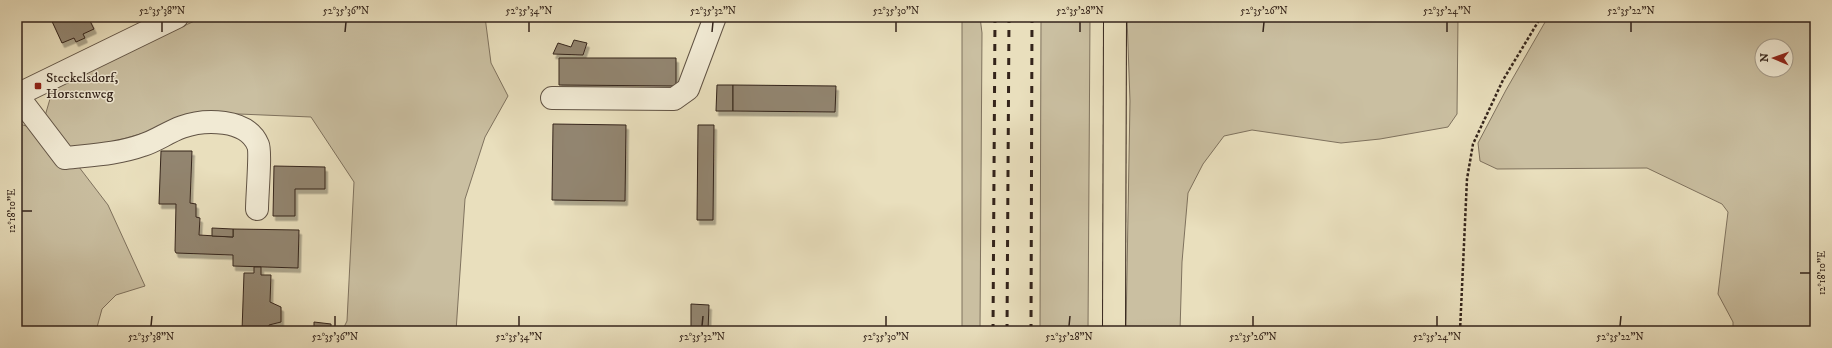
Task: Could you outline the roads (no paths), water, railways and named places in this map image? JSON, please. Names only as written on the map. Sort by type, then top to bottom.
[{"type":"main road","points":[[1114,331],[1115,17]]},
{"type":"street","points":[[133,17],[151,28]]},
{"type":"street","points":[[177,17],[151,28],[17,95],[65,158],[104,154],[143,145],[182,127],[213,121],[236,125],[252,136],[258,146],[257,209]]},
{"type":"street","points":[[552,98],[674,99],[688,89],[715,17]]},
{"type":"railway","points":[[993,331],[995,17]]},
{"type":"railway","points":[[1007,331],[1009,17]]},
{"type":"railway","points":[[1031,331],[1032,17]]},
{"type":"place","name":"Steckelsdorf, Horstenweg","points":[[38,86]]}]
